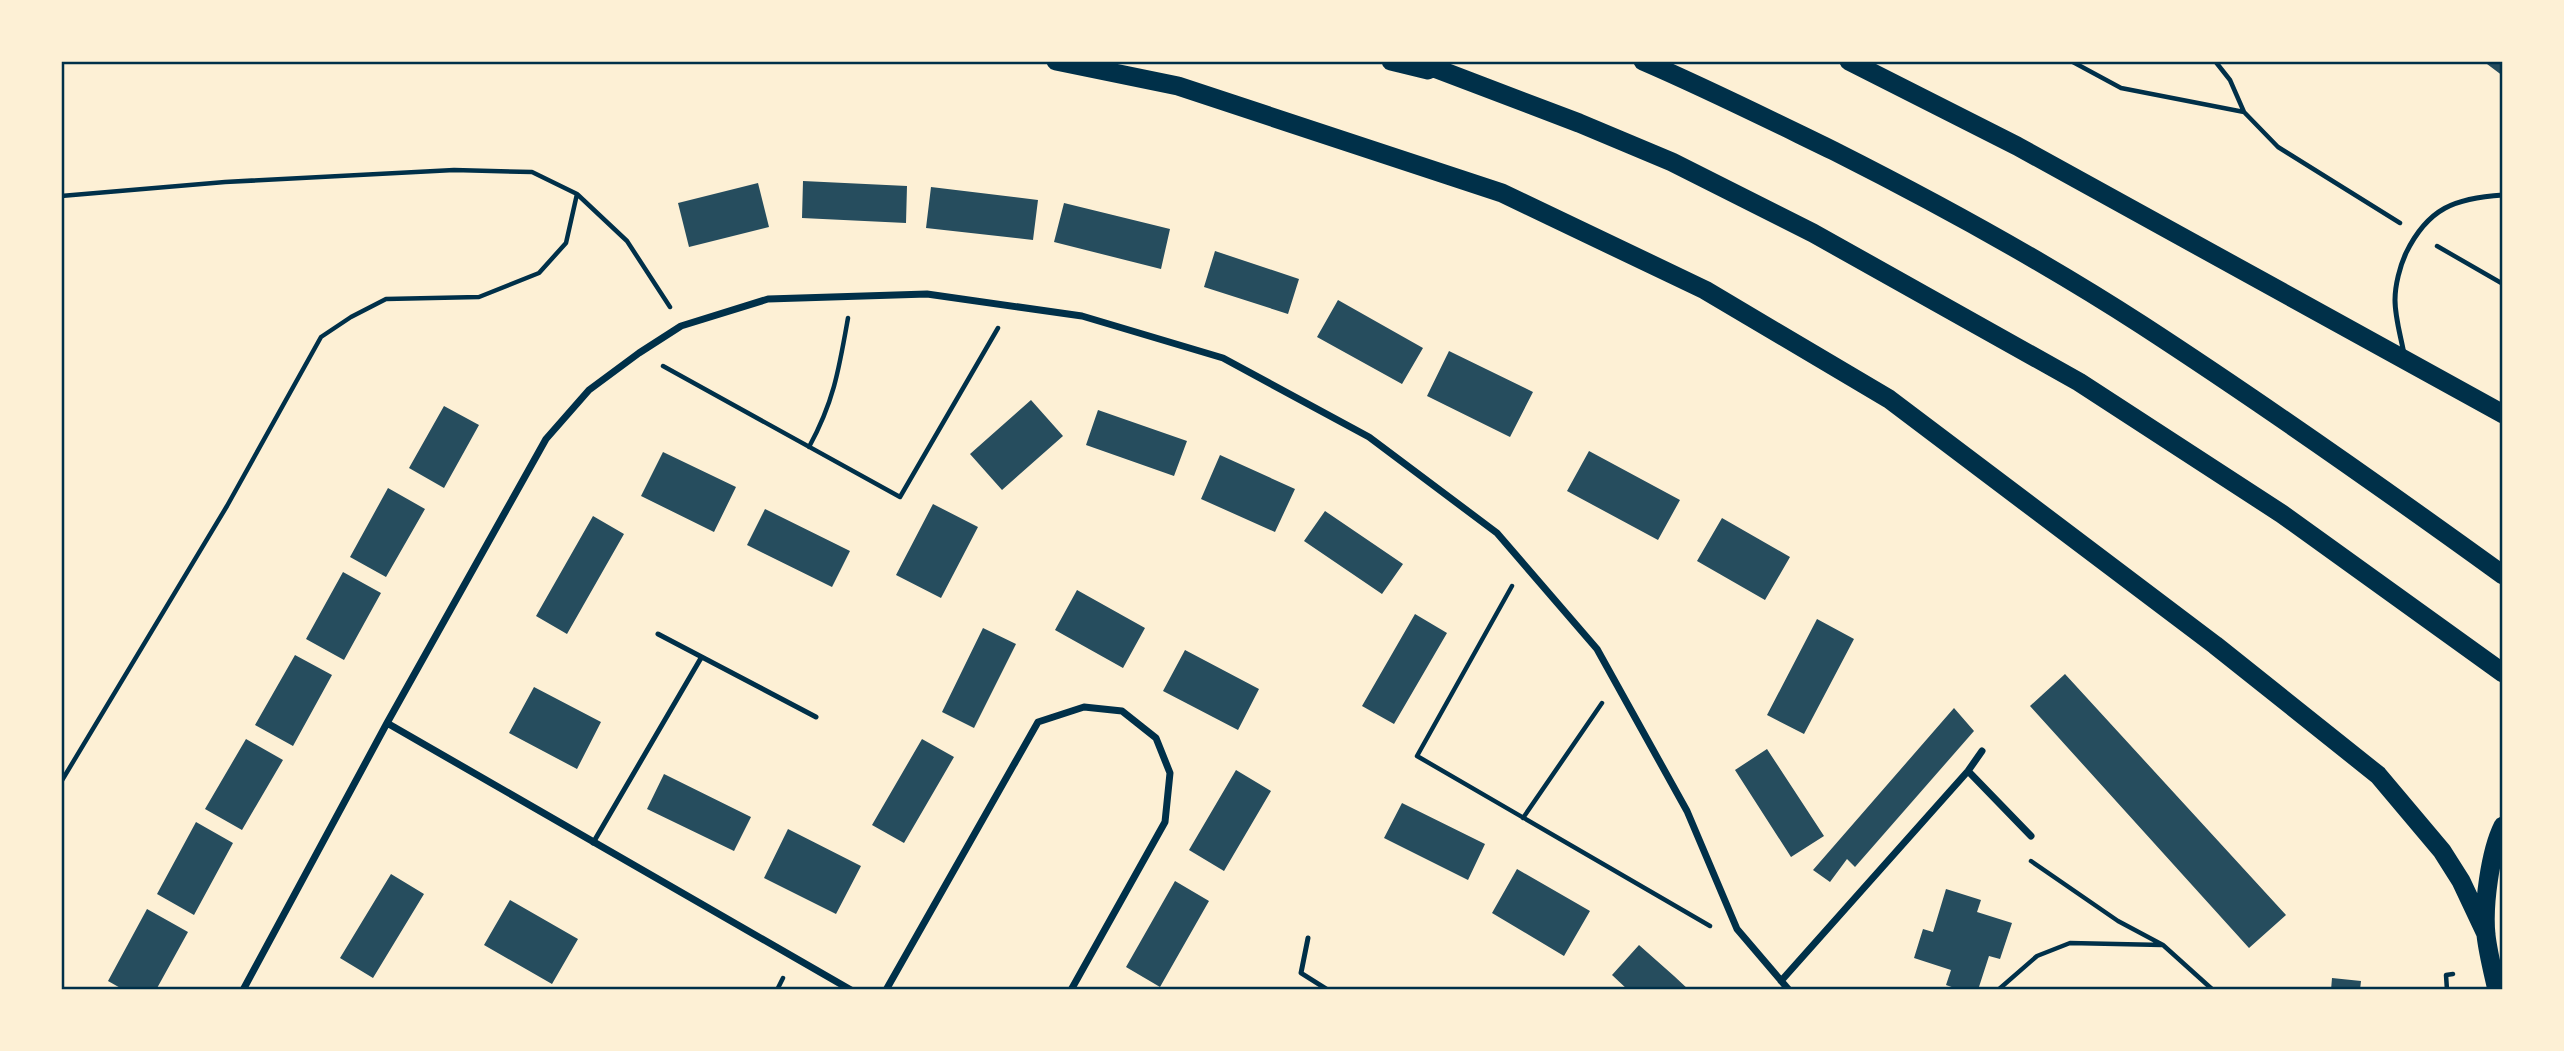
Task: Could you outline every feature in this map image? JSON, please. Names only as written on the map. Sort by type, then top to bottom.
[{"type":"highway","points":[[1056,61],[1178,86],[1502,193],[1705,290],[1889,399],[2204,637],[2378,775],[2442,851],[2461,881],[2486,934]]},
{"type":"highway","points":[[1391,61],[1470,80]]},
{"type":"highway","points":[[1416,61],[1470,80],[1672,162],[1813,233],[2079,382],[2282,514],[2503,673]]},
{"type":"highway","points":[[1643,61],[1713,91],[1917,193],[2049,268],[2140,324],[2326,447],[2503,575]]},
{"type":"highway","points":[[1849,61],[2017,146],[2503,414]]},
{"type":"highway","points":[[2497,990],[2486,934],[2489,876],[2498,836],[2503,826]]},
{"type":"street","points":[[243,990],[387,723],[546,439],[589,390],[681,326],[768,299],[927,294],[1082,316],[1223,358],[1369,437],[1497,533],[1597,649],[1687,811],[1737,929],[1789,990]]},
{"type":"street","points":[[886,990],[1038,722],[1084,707],[1122,711],[1156,738],[1170,773],[1165,822],[1071,990]]},
{"type":"street","points":[[387,723],[851,990]]},
{"type":"street","points":[[1781,981],[1968,771],[1982,751]]},
{"type":"street","points":[[1968,771],[2031,836]]},
{"type":"lane","points":[[2405,360],[2395,302],[2402,262],[2416,233],[2429,219],[2461,201],[2503,195]]},
{"type":"lane","points":[[657,634],[816,717]]},
{"type":"lane","points":[[593,843],[701,658]]},
{"type":"lane","points":[[1308,938],[1301,973],[1328,990]]},
{"type":"path","points":[[2071,61],[2121,88],[2244,112]]},
{"type":"path","points":[[2215,61],[2230,80],[2244,112],[2278,147],[2503,284]]},
{"type":"path","points":[[61,196],[225,183],[454,170],[532,172],[578,194],[627,241],[681,326]]},
{"type":"path","points":[[61,782],[227,506],[321,337],[351,317],[386,299],[479,297],[539,274],[566,243],[578,194]]},
{"type":"path","points":[[809,447],[826,416],[838,378],[851,296]]},
{"type":"path","points":[[639,353],[900,497],[1010,306]]},
{"type":"path","points":[[1524,563],[1417,756],[1713,928]]},
{"type":"path","points":[[1523,818],[1616,683]]},
{"type":"path","points":[[2031,836],[2025,857],[2118,921],[2163,945],[2213,990]]},
{"type":"path","points":[[1998,990],[2037,956],[2070,943],[2163,945]]},
{"type":"path","points":[[2447,990],[2446,975],[2453,974]]},
{"type":"building","points":[[2483,61],[2503,61],[2503,76]]},
{"type":"building","points":[[803,181],[907,186],[906,223],[802,218]]},
{"type":"building","points":[[758,183],[769,227],[689,247],[678,203]]},
{"type":"building","points":[[931,187],[1038,200],[1033,240],[926,228]]},
{"type":"building","points":[[1064,203],[1170,229],[1161,269],[1054,242]]},
{"type":"building","points":[[1215,251],[1299,279],[1288,314],[1204,287]]},
{"type":"building","points":[[1338,300],[1423,348],[1402,384],[1317,337]]},
{"type":"building","points":[[1449,351],[1533,392],[1510,437],[1427,396]]},
{"type":"building","points":[[1031,400],[1063,436],[1002,490],[970,454]]},
{"type":"building","points":[[444,406],[479,425],[444,488],[409,468]]},
{"type":"building","points":[[1098,410],[1187,441],[1174,476],[1086,445]]},
{"type":"building","points":[[1589,451],[1680,500],[1658,540],[1567,491]]},
{"type":"building","points":[[663,452],[736,487],[714,532],[641,496]]},
{"type":"building","points":[[1220,455],[1295,489],[1275,532],[1201,499]]},
{"type":"building","points":[[388,488],[425,509],[386,577],[350,557]]},
{"type":"building","points":[[933,504],[978,527],[941,598],[896,575]]},
{"type":"building","points":[[765,509],[850,551],[832,587],[747,545]]},
{"type":"building","points":[[1325,511],[1403,564],[1382,594],[1304,541]]},
{"type":"building","points":[[593,516],[624,534],[567,634],[536,616]]},
{"type":"building","points":[[1722,518],[1790,557],[1765,600],[1697,561]]},
{"type":"building","points":[[343,572],[381,593],[344,660],[306,639]]},
{"type":"building","points":[[1077,590],[1145,628],[1123,668],[1055,630]]},
{"type":"building","points":[[1415,614],[1447,633],[1394,724],[1362,706]]},
{"type":"building","points":[[1817,619],[1854,639],[1804,734],[1767,715]]},
{"type":"building","points":[[983,628],[1016,644],[974,728],[942,712]]},
{"type":"building","points":[[1185,650],[1259,689],[1238,730],[1163,691]]},
{"type":"building","points":[[295,655],[332,675],[293,746],[255,725]]},
{"type":"building","points":[[2065,674],[2286,915],[2249,948],[2030,706]]},
{"type":"building","points":[[534,687],[601,722],[577,769],[509,733]]},
{"type":"building","points":[[1954,708],[1974,731],[1855,867],[1847,859],[1830,882],[1813,870]]},
{"type":"building","points":[[246,739],[283,760],[242,830],[205,809]]},
{"type":"building","points":[[922,739],[954,757],[904,843],[872,825]]},
{"type":"building","points":[[1767,749],[1824,836],[1791,857],[1735,770]]},
{"type":"building","points":[[1236,770],[1271,791],[1224,871],[1189,850]]},
{"type":"building","points":[[664,774],[751,817],[734,851],[647,809]]},
{"type":"building","points":[[1402,803],[1485,844],[1468,880],[1384,838]]},
{"type":"building","points":[[196,822],[233,843],[194,915],[157,894]]},
{"type":"building","points":[[788,829],[861,866],[836,914],[764,878]]},
{"type":"building","points":[[1517,869],[1590,911],[1564,956],[1492,913]]},
{"type":"building","points":[[391,874],[424,894],[373,978],[340,958]]},
{"type":"building","points":[[1175,881],[1209,901],[1160,987],[1126,967]]},
{"type":"building","points":[[1946,889],[1981,900],[1977,912],[2012,923],[2000,959],[1989,956],[1978,990],[1960,990],[1946,985],[1951,970],[1914,958],[1923,929],[1933,932]]},
{"type":"building","points":[[510,900],[578,939],[552,984],[484,945]]},
{"type":"building","points":[[147,909],[188,932],[156,990],[124,990],[108,981]]},
{"type":"building","points":[[1639,945],[1689,990],[1628,990],[1612,975]]},
{"type":"building","points":[[2332,978],[2361,981],[2360,990],[2331,990]]}]
